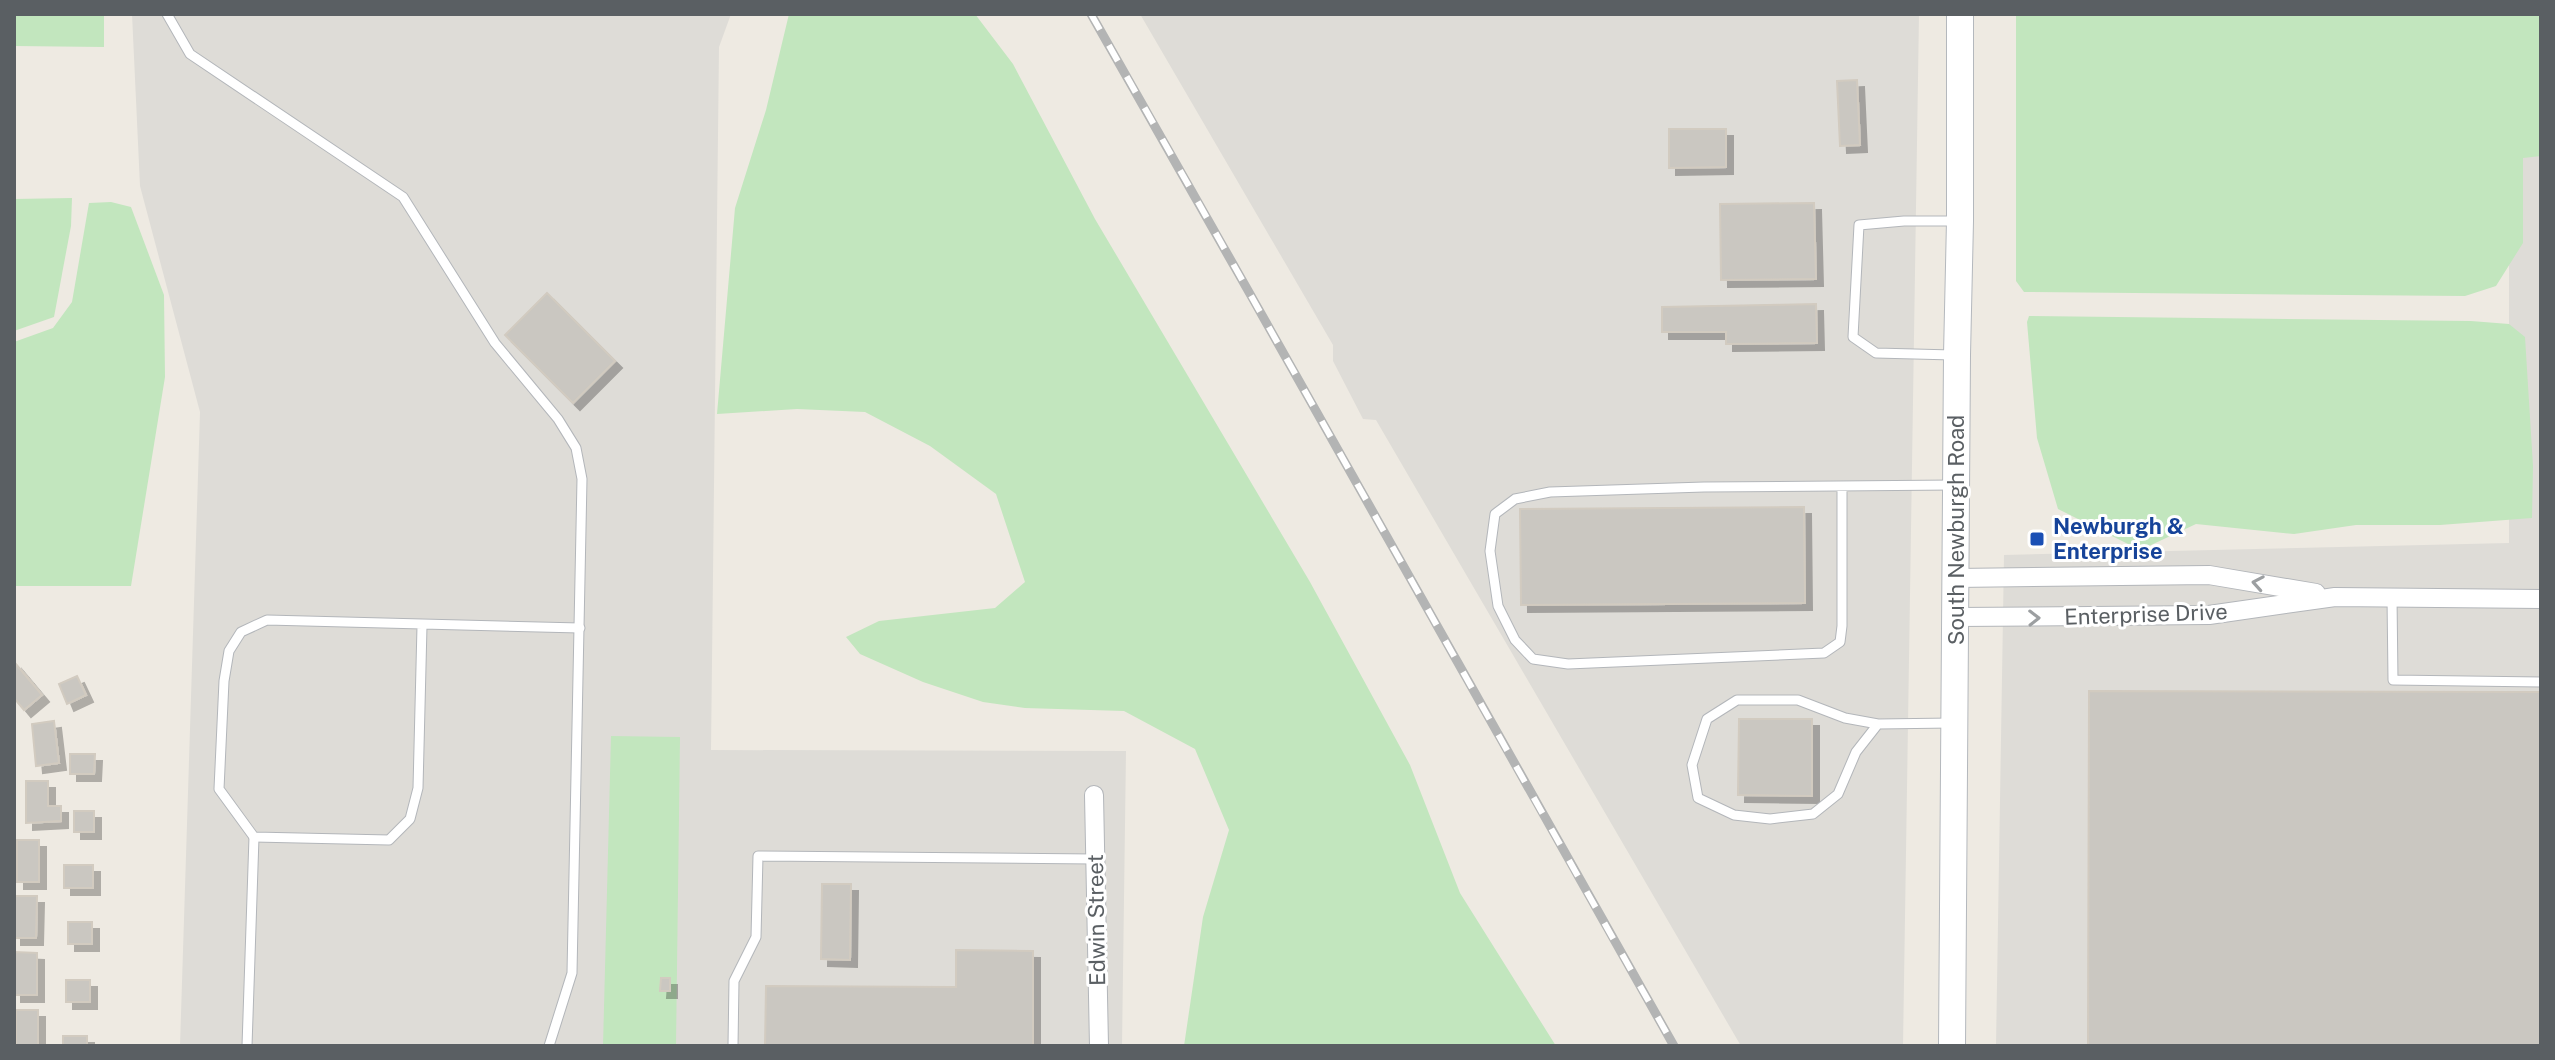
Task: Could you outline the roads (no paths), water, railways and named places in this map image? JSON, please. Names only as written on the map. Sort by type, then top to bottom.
[{"type":"main road","name":"South Newburgh Road","points":[[1952,1046],[1960,14]]},
{"type":"street","name":"Enterprise Drive","points":[[1956,578],[2209,575],[2335,597]]},
{"type":"street","name":"Enterprise Drive","points":[[1956,617],[2209,615],[2335,597],[2541,599]]},
{"type":"street","name":"Edwin Street","points":[[1094,795],[1099,1046]]},
{"type":"lane","points":[[167,14],[190,54],[403,197],[495,343],[558,419],[576,448],[582,479],[572,973],[549,1046]]},
{"type":"lane","points":[[1957,355],[1876,353],[1853,337],[1859,225],[1960,221]]},
{"type":"lane","points":[[1842,486],[1842,626],[1840,642],[1824,653],[1568,664],[1533,659],[1515,640],[1498,606],[1491,538],[1495,514],[1515,499],[1550,492],[1842,486],[1957,485]]},
{"type":"lane","points":[[2392,597],[2393,680],[2541,682]]},
{"type":"lane","points":[[247,1046],[254,837],[219,789],[224,681],[229,651],[241,632],[267,620],[580,628]]},
{"type":"lane","points":[[254,837],[389,840],[410,819],[418,788],[422,626]]},
{"type":"lane","points":[[1878,724],[1856,752],[1838,794],[1813,814],[1770,819],[1734,815],[1698,798],[1692,765],[1707,719],[1737,700],[1798,700],[1845,718],[1878,724],[1955,723]]},
{"type":"lane","points":[[733,1046],[734,981],[756,937],[758,856],[1094,859]]},
{"type":"railway","points":[[1091,14],[1674,1046]]},
{"type":"place","name":"Newburgh & Enterprise","points":[[2037,539]]}]
